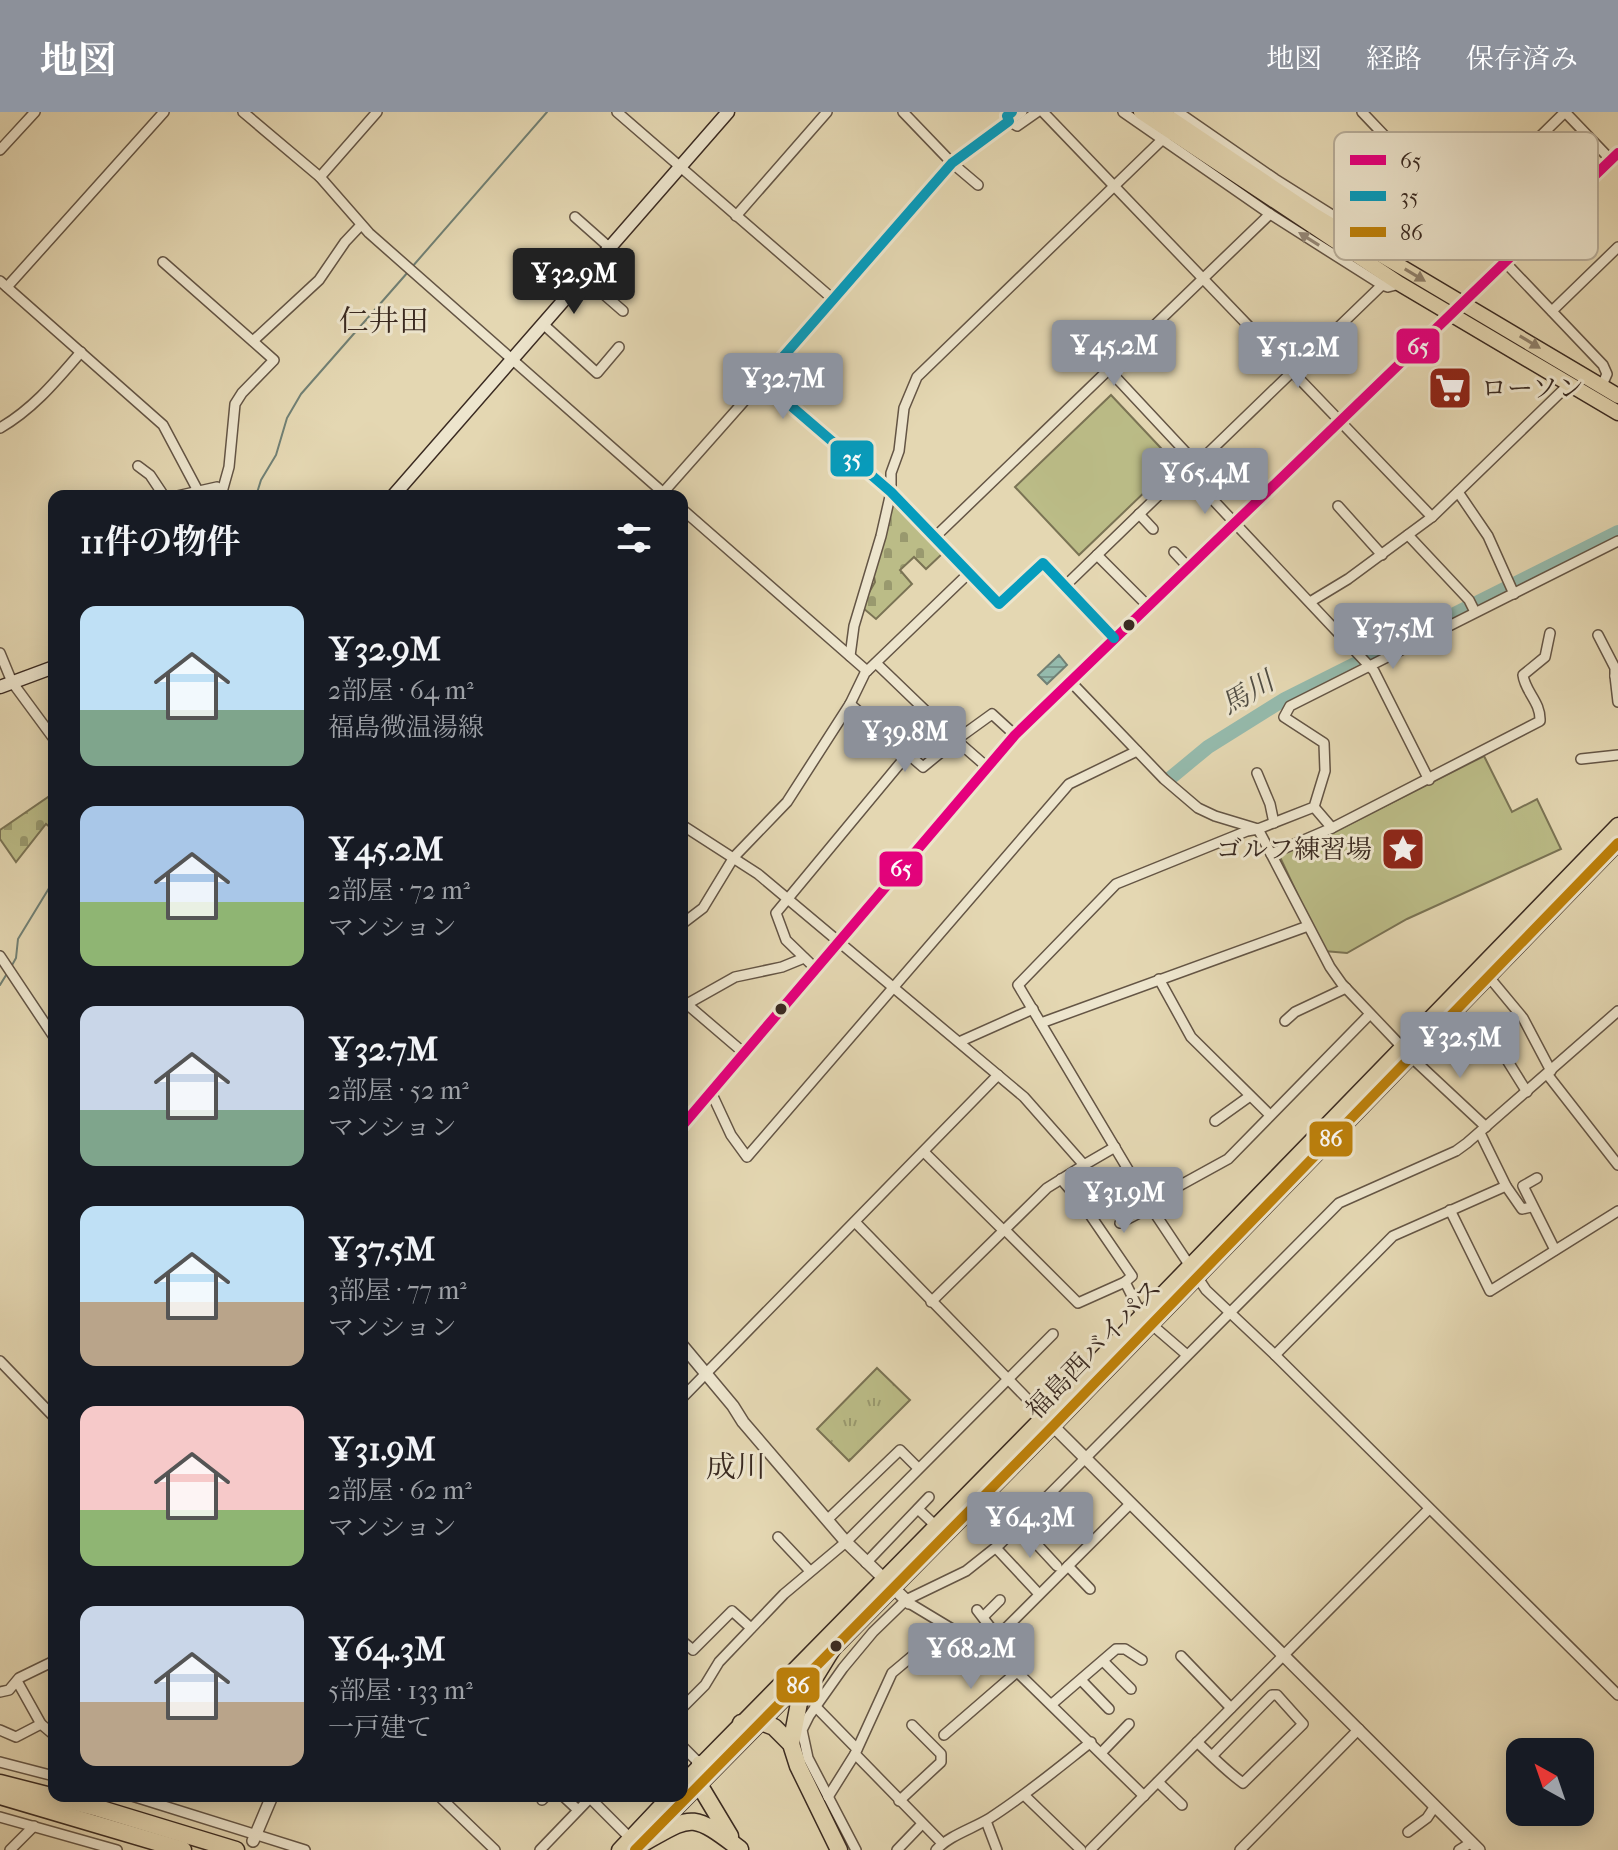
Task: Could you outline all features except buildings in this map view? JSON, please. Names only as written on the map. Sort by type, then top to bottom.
[{"type":"highway","points":[[1141,112],[1166,136],[1334,242]]},
{"type":"highway","points":[[1161,112],[1334,227]]},
{"type":"highway","points":[[1362,260],[1618,413]]},
{"type":"highway","points":[[1390,260],[1618,393]]},
{"type":"highway","points":[[1516,354],[1523,364],[1563,390],[1595,399],[1618,421]]},
{"type":"highway","name":"福島西バイパス","points":[[688,1777],[888,1584],[1048,1421],[1407,1052],[1618,825]]},
{"type":"highway","name":"福島西バイパス","points":[[1407,1052],[1453,1013],[1618,843]]},
{"type":"highway","name":"福島西バイパス","points":[[688,1797],[834,1646],[936,1526],[1048,1421]]},
{"type":"highway","points":[[791,1744],[799,1703],[834,1646]]},
{"type":"highway","points":[[741,1723],[761,1722],[774,1727],[791,1744],[798,1766],[839,1850]]},
{"type":"highway","points":[[700,1764],[700,1786],[740,1850]]},
{"type":"highway","points":[[0,1783],[48,1795]]},
{"type":"highway","points":[[0,1796],[183,1850]]},
{"type":"highway","points":[[74,1802],[236,1850]]},
{"type":"highway","name":"福島西バイパス","points":[[635,1845],[666,1802]]},
{"type":"highway","name":"福島西バイパス","points":[[619,1850],[635,1845],[682,1802]]},
{"type":"highway","points":[[635,1845],[675,1825],[696,1821],[711,1827],[740,1850]]},
{"type":"main road","points":[[398,490],[728,112]]},
{"type":"main road","points":[[6,685],[48,669]]},
{"type":"street","points":[[0,150],[35,112]]},
{"type":"street","points":[[164,112],[4,284],[163,425],[197,489]]},
{"type":"street","points":[[243,112],[320,177],[361,225],[658,490]]},
{"type":"street","points":[[320,177],[377,112]]},
{"type":"street","points":[[617,112],[834,300]]},
{"type":"street","points":[[736,216],[827,112]]},
{"type":"street","points":[[903,112],[978,185]]},
{"type":"street","points":[[668,490],[952,163],[1010,116],[1022,112]]},
{"type":"street","points":[[1010,116],[1017,126],[1037,112]]},
{"type":"street","points":[[1043,112],[1432,517]]},
{"type":"street","points":[[1123,112],[1166,136],[1270,214],[1334,255]]},
{"type":"street","points":[[1178,112],[1334,216]]},
{"type":"street","points":[[1362,112],[1381,132]]},
{"type":"street","points":[[1547,132],[1567,113],[1586,132]]},
{"type":"street","points":[[850,656],[854,626],[891,492],[891,473],[899,451],[904,408],[923,369],[1166,136]]},
{"type":"street","points":[[1598,145],[1614,161],[1598,176]]},
{"type":"street","points":[[935,537],[1270,214]]},
{"type":"street","points":[[575,217],[610,248]]},
{"type":"street","points":[[253,341],[319,280],[361,225]]},
{"type":"street","points":[[1552,311],[1618,247]]},
{"type":"street","points":[[1343,260],[1382,285],[1400,284]]},
{"type":"street","points":[[688,1119],[1015,735],[1505,261],[1603,365],[1607,374],[1602,385]]},
{"type":"street","points":[[163,262],[274,360],[235,404],[225,490]]},
{"type":"street","points":[[584,277],[623,311]]},
{"type":"street","points":[[1065,586],[1382,285]]},
{"type":"street","points":[[543,324],[597,373],[619,347]]},
{"type":"street","points":[[0,428],[45,395],[81,352]]},
{"type":"street","points":[[1109,370],[1194,461]]},
{"type":"street","points":[[762,381],[891,492],[999,604],[1043,563],[1114,638]]},
{"type":"street","points":[[1310,602],[1382,555],[1432,517],[1563,390]]},
{"type":"street","points":[[138,466],[150,475],[160,490]]},
{"type":"street","points":[[1200,486],[1374,671],[1429,780]]},
{"type":"street","points":[[194,490],[217,487],[220,490]]},
{"type":"street","points":[[1458,492],[1488,536],[1511,589]]},
{"type":"street","points":[[1338,506],[1382,555]]},
{"type":"street","points":[[688,514],[867,671]]},
{"type":"street","points":[[1139,514],[1153,529]]},
{"type":"street","points":[[1408,535],[1472,607]]},
{"type":"street","points":[[1314,807],[1325,771],[1324,743],[1284,717],[1290,706],[1365,662],[1472,607],[1618,541]]},
{"type":"street","points":[[1174,552],[1188,567]]},
{"type":"street","points":[[1097,555],[1148,606]]},
{"type":"street","points":[[688,919],[703,908],[734,857],[787,802],[850,704],[867,671],[969,573]]},
{"type":"street","points":[[1271,854],[1332,828],[1540,721],[1540,710],[1524,683],[1523,675],[1545,657],[1550,633]]},
{"type":"street","points":[[1598,635],[1615,668],[1618,702]]},
{"type":"street","points":[[0,653],[6,685],[48,732]]},
{"type":"street","points":[[876,663],[987,767]]},
{"type":"street","points":[[1070,681],[1164,779],[1198,808],[1258,829],[1320,952],[1346,988],[1483,1130],[1506,1186],[1522,1209],[1531,1207]]},
{"type":"street","points":[[850,704],[923,767],[992,714],[1015,735]]},
{"type":"street","points":[[711,1092],[731,1135],[747,1157],[1069,784],[1137,751]]},
{"type":"street","points":[[815,968],[781,932],[776,913],[907,755]]},
{"type":"street","points":[[1581,759],[1618,755]]},
{"type":"street","points":[[1257,773],[1274,823]]},
{"type":"street","points":[[1314,807],[1116,884],[1018,985],[1150,1205],[1206,1290],[1618,1695]]},
{"type":"street","points":[[1314,807],[1332,828]]},
{"type":"street","points":[[688,829],[734,857],[786,898],[998,1075],[1032,1105],[1084,1165]]},
{"type":"street","points":[[1041,1023],[1308,926]]},
{"type":"street","points":[[0,956],[48,1028]]},
{"type":"street","points":[[688,1000],[735,977],[782,967],[804,958]]},
{"type":"street","points":[[1489,977],[1523,1018],[1549,1072],[1618,1165]]},
{"type":"street","points":[[1159,979],[1191,1037],[1270,1115]]},
{"type":"street","points":[[1285,1021],[1295,1012],[1346,988]]},
{"type":"street","points":[[688,1005],[744,1053]]},
{"type":"street","points":[[959,1042],[1033,1009]]},
{"type":"street","points":[[856,1850],[808,1758],[803,1739],[804,1724],[815,1706],[857,1651],[907,1601],[966,1571],[996,1548],[1339,1203],[1456,1151],[1618,1011]]},
{"type":"street","points":[[1453,1013],[1476,1036],[1502,1055],[1527,1092]]},
{"type":"street","points":[[1120,1223],[1228,1159],[1370,1014]]},
{"type":"street","points":[[688,1392],[998,1075]]},
{"type":"street","points":[[1215,1121],[1250,1096]]},
{"type":"street","points":[[931,1302],[1047,1188],[1115,1147]]},
{"type":"street","points":[[924,1152],[1078,1303],[1132,1276],[1084,1206],[1061,1179]]},
{"type":"street","points":[[1537,1178],[1523,1186],[1555,1250]]},
{"type":"street","points":[[1275,1355],[1393,1236],[1506,1186]]},
{"type":"street","points":[[1112,1204],[1141,1190]]},
{"type":"street","points":[[1450,1210],[1490,1291],[1618,1211]]},
{"type":"street","points":[[855,1222],[1130,1504],[1476,1846]]},
{"type":"street","points":[[1125,1282],[1146,1320],[1187,1355]]},
{"type":"street","points":[[688,1702],[751,1628],[810,1571],[846,1542],[1053,1334]]},
{"type":"street","points":[[688,1352],[743,1422],[866,1563],[907,1601],[1018,1671],[1144,1796]]},
{"type":"street","points":[[0,1361],[48,1410]]},
{"type":"street","points":[[827,1520],[900,1450],[918,1468]]},
{"type":"street","points":[[866,1563],[929,1497]]},
{"type":"street","points":[[986,1648],[1062,1566],[1130,1504]]},
{"type":"street","points":[[918,1509],[936,1526]]},
{"type":"street","points":[[1090,1850],[1429,1509]]},
{"type":"street","points":[[1019,1525],[1090,1589]]},
{"type":"street","points":[[778,1537],[810,1571]]},
{"type":"street","points":[[996,1548],[1039,1594]]},
{"type":"street","points":[[997,1636],[980,1614],[1000,1600]]},
{"type":"street","points":[[688,1646],[693,1650],[732,1611],[751,1628]]},
{"type":"street","points":[[828,1797],[856,1751],[892,1673],[917,1652],[939,1648],[953,1631]]},
{"type":"street","points":[[1052,1704],[1119,1648],[1142,1660]]},
{"type":"street","points":[[1181,1656],[1231,1708]]},
{"type":"street","points":[[1103,1661],[1131,1689]]},
{"type":"street","points":[[0,1692],[9,1690],[17,1681],[48,1664]]},
{"type":"street","points":[[944,1735],[1018,1671]]},
{"type":"street","points":[[17,1681],[48,1726]]},
{"type":"street","points":[[1082,1681],[1109,1709]]},
{"type":"street","points":[[1197,1742],[1212,1756],[1243,1783],[1303,1724],[1277,1695],[1272,1695],[1212,1756]]},
{"type":"street","points":[[815,1706],[922,1824],[939,1847],[1024,1795],[1091,1742]]},
{"type":"street","points":[[1102,1752],[1129,1724]]},
{"type":"street","points":[[899,1801],[941,1762],[941,1754],[912,1725]]},
{"type":"street","points":[[0,1730],[16,1737],[48,1727]]},
{"type":"street","points":[[1240,1850],[1359,1729]]},
{"type":"street","points":[[688,1752],[700,1764]]},
{"type":"street","points":[[0,1762],[48,1774]]},
{"type":"street","points":[[1158,1782],[1182,1805]]},
{"type":"street","points":[[1024,1795],[1081,1850]]},
{"type":"street","points":[[151,1802],[254,1838],[305,1850]]},
{"type":"street","points":[[254,1838],[269,1802]]},
{"type":"street","points":[[445,1802],[495,1850]]},
{"type":"street","points":[[569,1802],[578,1810]]},
{"type":"street","points":[[540,1850],[586,1802]]},
{"type":"street","points":[[596,1802],[635,1845]]},
{"type":"street","points":[[1408,1832],[1427,1818],[1435,1806]]},
{"type":"street","points":[[0,1817],[117,1850]]},
{"type":"street","points":[[986,1821],[997,1850]]},
{"type":"street","points":[[897,1850],[922,1824]]},
{"type":"street","points":[[10,1850],[34,1826]]},
{"type":"street","points":[[1459,1850],[1476,1846]]},
{"type":"green space","points":[[1111,395],[1175,463],[1079,555],[1015,487]]},
{"type":"green space","points":[[892,503],[942,554],[926,569],[914,557],[900,570],[912,584],[876,619],[863,608],[875,582],[873,571]]},
{"type":"green space","points":[[1484,756],[1512,812],[1537,799],[1561,849],[1407,919],[1347,953],[1324,951],[1279,855],[1322,838]]},
{"type":"green space","points":[[48,797],[48,826],[46,824],[16,862],[0,839],[0,830]]},
{"type":"green space","points":[[877,1368],[910,1400],[849,1461],[817,1429]]},
{"type":"shaded area","points":[[1059,655],[1067,665],[1047,684],[1038,675]]},
{"type":"waterway","points":[[412,267],[547,112]]},
{"type":"waterway","points":[[258,490],[276,455],[287,418],[301,394],[408,272]]},
{"type":"waterway","name":"馬川","points":[[1168,780],[1208,747],[1285,699],[1618,532]]},
{"type":"waterway","points":[[11,967],[16,958],[18,939],[48,890]]},
{"type":"waterway","points":[[0,985],[8,972]]},
{"type":"transit line","name":"35","points":[[1012,112],[1007,116],[1009,121],[952,163],[762,381],[891,492],[999,604],[1043,563],[1114,638]]},
{"type":"transit line","name":"65","points":[[1598,172],[1618,153]]},
{"type":"transit line","name":"65","points":[[688,1119],[1015,735],[1507,260]]},
{"type":"transit line","name":"86","points":[[688,1796],[1053,1426],[1618,843]]},
{"type":"transit line","name":"86","points":[[635,1850],[682,1802]]},
{"type":"place","name":"ローソン","points":[[1450,388]]},
{"type":"place","name":"ゴルフ練習場","points":[[1403,849]]},
{"type":"district","name":"仁井田","points":[[384,321]]},
{"type":"district","name":"成川","points":[[736,1467]]}]
